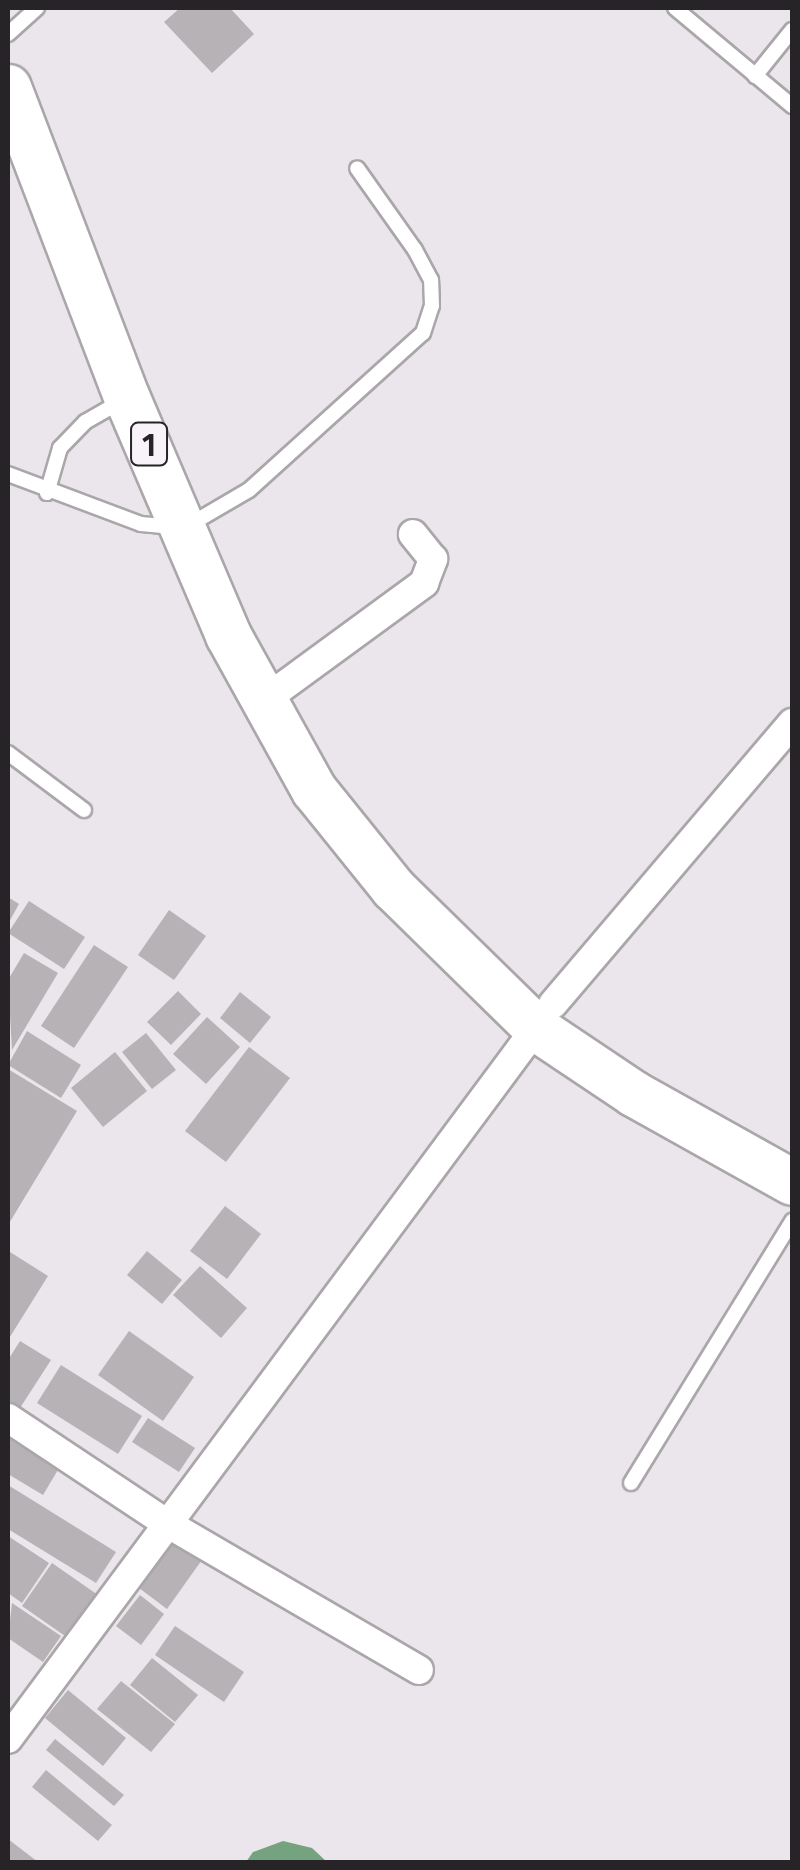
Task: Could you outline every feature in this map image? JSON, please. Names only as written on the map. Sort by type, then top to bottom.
[{"type":"highway","name":"1","points":[[8,87],[127,398],[263,701],[314,790],[544,1016]]},
{"type":"highway","points":[[544,1016],[746,1139],[792,1180]]},
{"type":"street","points":[[263,701],[424,582],[433,559],[413,534]]},
{"type":"street","points":[[8,1739],[163,1521],[544,1016],[792,722]]},
{"type":"street","points":[[8,1418],[163,1521],[420,1670]]},
{"type":"lane","points":[[8,34],[38,8]]},
{"type":"lane","points":[[675,8],[792,106]]},
{"type":"lane","points":[[756,76],[792,30]]},
{"type":"lane","points":[[8,474],[47,493],[141,524],[184,528],[248,490],[422,333],[432,306],[430,280],[357,168]]},
{"type":"lane","points":[[47,493],[48,476],[69,437],[127,398]]},
{"type":"lane","points":[[8,753],[84,810]]},
{"type":"lane","points":[[631,1482],[792,1221]]},
{"type":"shaded area","points":[[283,1841],[312,1848],[327,1862],[246,1862],[253,1852]]},
{"type":"building","points":[[180,8],[230,8],[254,34],[212,73],[164,22]]},
{"type":"building","points":[[8,897],[19,904],[8,924]]},
{"type":"building","points":[[29,901],[85,937],[64,969],[8,933]]},
{"type":"building","points":[[169,910],[206,936],[174,980],[138,955]]},
{"type":"building","points":[[94,945],[128,967],[74,1048],[41,1026]]},
{"type":"building","points":[[24,953],[58,973],[12,1050],[8,980]]},
{"type":"building","points":[[178,991],[201,1014],[171,1045],[147,1022]]},
{"type":"building","points":[[240,992],[271,1017],[250,1043],[220,1018]]},
{"type":"building","points":[[207,1017],[240,1047],[206,1084],[173,1054]]},
{"type":"building","points":[[27,1031],[81,1065],[61,1098],[8,1065]]},
{"type":"building","points":[[146,1033],[176,1070],[152,1089],[122,1052]]},
{"type":"building","points":[[249,1047],[290,1078],[226,1162],[185,1131]]},
{"type":"building","points":[[115,1052],[147,1091],[103,1127],[71,1088]]},
{"type":"building","points":[[8,1069],[77,1111],[8,1225]]},
{"type":"building","points":[[225,1206],[261,1234],[227,1279],[190,1251]]},
{"type":"building","points":[[147,1251],[182,1280],[162,1304],[127,1275]]},
{"type":"building","points":[[10,1252],[48,1276],[8,1340],[8,1257]]},
{"type":"building","points":[[200,1266],[247,1308],[221,1338],[173,1295]]},
{"type":"building","points":[[129,1331],[194,1377],[163,1421],[98,1375]]},
{"type":"building","points":[[20,1341],[51,1360],[20,1408],[8,1400],[8,1360]]},
{"type":"building","points":[[61,1365],[142,1416],[118,1454],[37,1403]]},
{"type":"building","points":[[148,1418],[195,1448],[179,1472],[132,1442]]},
{"type":"building","points":[[8,1423],[65,1458],[43,1495],[8,1474]]},
{"type":"building","points":[[8,1485],[116,1552],[96,1583],[8,1529]]},
{"type":"building","points":[[8,1536],[49,1563],[22,1603],[8,1593]]},
{"type":"building","points":[[176,1538],[204,1557],[167,1609],[139,1588]]},
{"type":"building","points":[[52,1563],[98,1595],[68,1638],[22,1606]]},
{"type":"building","points":[[140,1595],[164,1614],[141,1645],[116,1626]]},
{"type":"building","points":[[12,1603],[61,1636],[43,1662],[8,1638]]},
{"type":"building","points":[[175,1626],[244,1672],[224,1702],[155,1655]]},
{"type":"building","points":[[152,1658],[198,1695],[175,1722],[130,1685]]},
{"type":"building","points":[[121,1681],[175,1724],[151,1752],[97,1709]]},
{"type":"building","points":[[68,1690],[126,1738],[103,1766],[45,1718]]},
{"type":"building","points":[[55,1739],[124,1795],[114,1806],[46,1750]]},
{"type":"building","points":[[46,1770],[112,1825],[98,1841],[32,1787]]},
{"type":"building","points":[[8,1839],[38,1862],[8,1862]]}]
